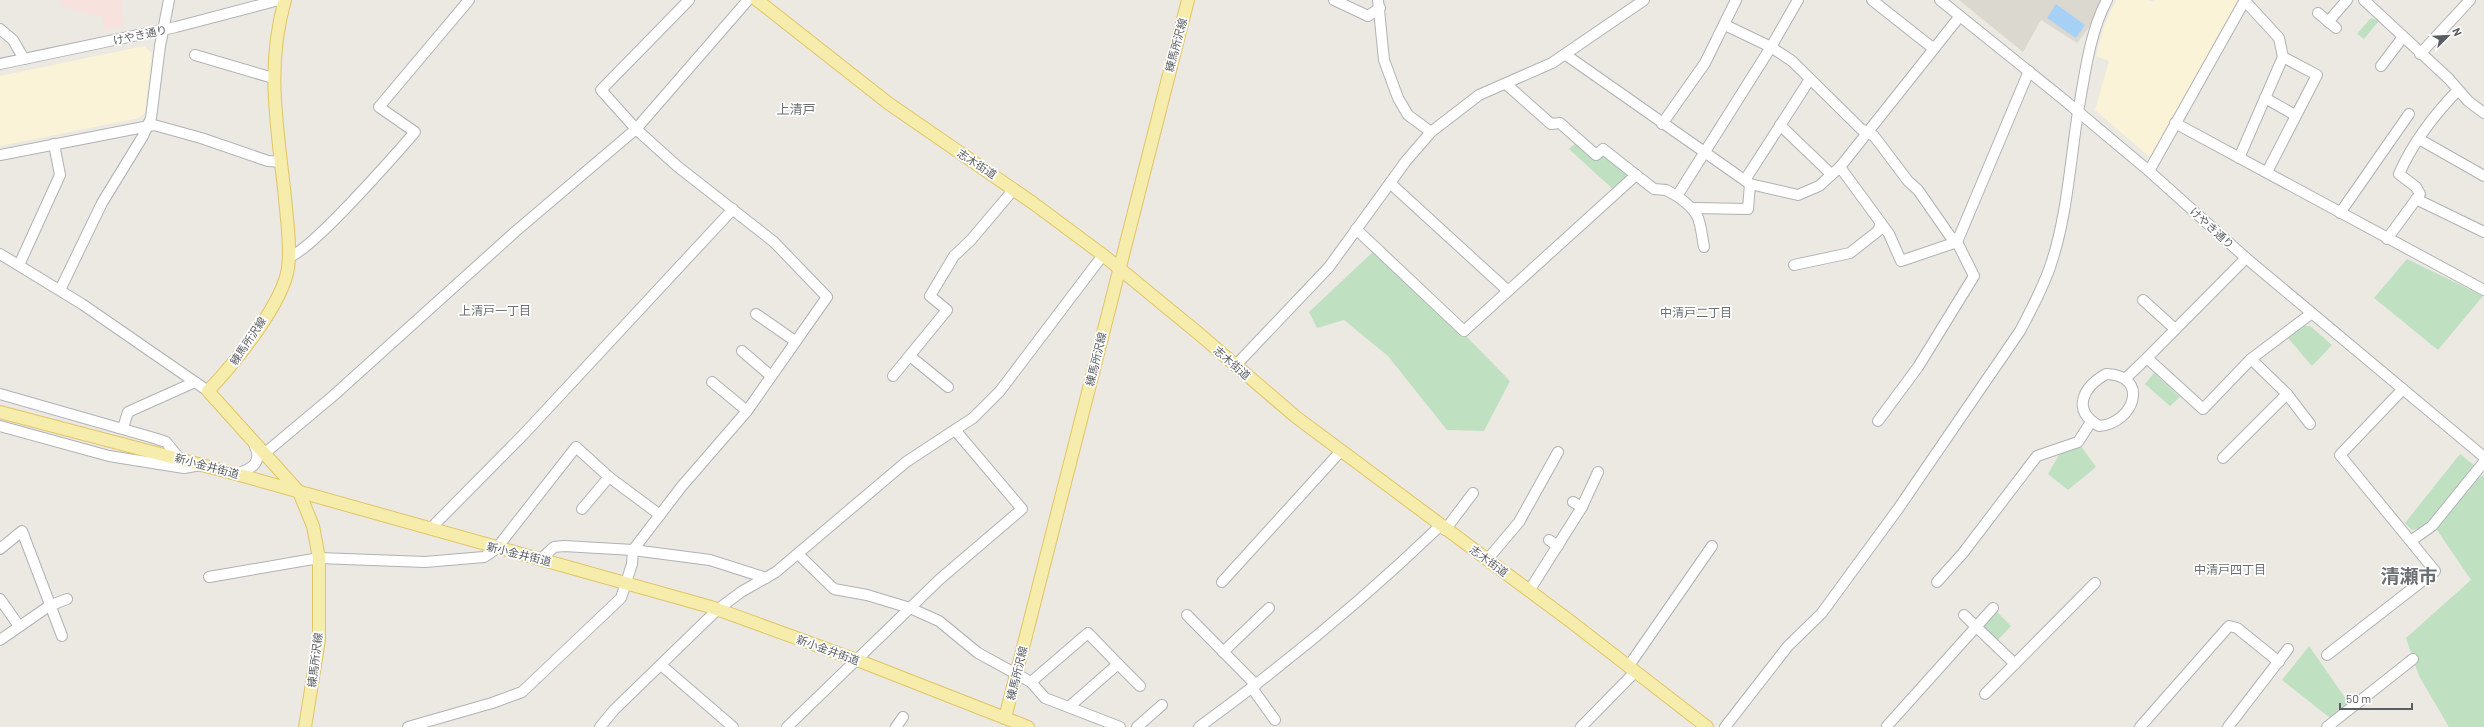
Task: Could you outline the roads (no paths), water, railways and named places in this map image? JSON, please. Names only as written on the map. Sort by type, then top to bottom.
[{"type":"main road","name":"志木街道","points":[[757,0],[888,103],[1014,190],[1103,255],[1340,452],[1529,590],[1707,727]]},
{"type":"main road","name":"練馬所沢線","points":[[1005,718],[1188,0]]},
{"type":"main road","name":"練馬所沢線","points":[[282,3],[273,62],[273,78],[288,257],[284,282],[242,353],[208,391],[299,492],[313,526],[318,558],[319,640],[306,727]]},
{"type":"main road","name":"新小金井街道","points":[[0,412],[236,474],[496,548],[627,582],[717,610],[857,660],[1028,727]]},
{"type":"street","points":[[60,290],[102,202],[148,126],[151,118],[169,0]]},
{"type":"street","points":[[288,257],[296,255],[326,227],[415,132],[379,107],[470,0]]},
{"type":"street","points":[[408,727],[492,703],[522,692],[621,598],[632,564],[633,550],[747,411],[794,341],[827,297],[774,242],[677,166],[636,129],[601,90],[689,0]]},
{"type":"street","points":[[265,453],[333,396],[516,231],[636,129],[748,0]]},
{"type":"street","points":[[1334,0],[1368,16],[1379,4]]},
{"type":"street","points":[[1235,366],[1329,267],[1420,142],[1479,95],[1506,84],[1566,55],[1644,0]]},
{"type":"street","points":[[1662,124],[1705,63],[1736,0]]},
{"type":"street","points":[[1677,196],[1703,152],[1771,47],[1798,0]]},
{"type":"street","points":[[1872,0],[1934,49]]},
{"type":"street","name":"けやき通り","points":[[1940,0],[2029,71],[2149,171],[2246,258],[2484,457]]},
{"type":"street","points":[[1725,727],[1788,646],[1821,614],[1898,509],[2023,325],[2042,288],[2056,244],[2091,44],[2106,0]]},
{"type":"street","points":[[2149,171],[2245,0],[2279,38],[2283,57],[2239,158]]},
{"type":"street","points":[[2318,13],[2332,25],[2347,0]]},
{"type":"street","points":[[2364,0],[2484,114]]},
{"type":"street","points":[[2420,54],[2470,0]]},
{"type":"street","name":"けやき通り","points":[[0,64],[164,30],[282,3]]},
{"type":"street","points":[[1379,4],[1384,60],[1398,98],[1408,114],[1432,132]]},
{"type":"street","points":[[1566,55],[1662,124],[1747,182],[1798,195],[1818,186],[1840,167],[1960,16]]},
{"type":"street","points":[[1725,25],[1771,47],[1792,61],[1867,133],[1874,136],[1908,181],[1918,190],[1950,236],[1957,242],[1974,276],[1918,367],[1878,421]]},
{"type":"street","points":[[0,29],[13,40],[24,59]]},
{"type":"street","points":[[2381,66],[2402,37]]},
{"type":"street","points":[[195,55],[273,78]]},
{"type":"street","points":[[2267,172],[2295,115],[2317,75],[2283,57]]},
{"type":"street","points":[[1840,167],[1889,234],[1901,261],[1957,242],[2029,71]]},
{"type":"street","points":[[1694,208],[1748,209],[1747,182],[1780,125],[1810,79]]},
{"type":"street","points":[[1506,84],[1551,124],[1560,124],[1596,155],[1603,149],[1654,189],[1666,190],[1694,208],[1698,215],[1704,247]]},
{"type":"street","points":[[2387,239],[2420,194],[2416,187],[2399,174],[2419,139],[2458,90]]},
{"type":"street","points":[[2265,98],[2295,115]]},
{"type":"street","points":[[2340,213],[2409,114]]},
{"type":"street","points":[[2175,123],[2387,239],[2484,290]]},
{"type":"street","points":[[1780,125],[1831,174]]},
{"type":"street","points":[[0,154],[148,126],[162,126],[268,161],[281,162]]},
{"type":"street","points":[[2419,139],[2484,176]]},
{"type":"street","points":[[19,265],[60,175],[54,144]]},
{"type":"street","points":[[1356,229],[1464,331],[1507,290],[1636,175]]},
{"type":"street","points":[[1390,183],[1507,290]]},
{"type":"street","points":[[893,376],[948,310],[930,296],[954,256],[971,240],[1014,190]]},
{"type":"street","points":[[2416,199],[2484,232]]},
{"type":"street","points":[[430,528],[523,435],[733,209]]},
{"type":"street","points":[[1794,264],[1850,253],[1878,231],[1881,223]]},
{"type":"street","points":[[0,254],[60,290],[208,391]]},
{"type":"street","points":[[600,727],[614,710],[717,610],[799,555],[906,462],[973,418],[1000,392],[1103,255]]},
{"type":"street","points":[[2126,378],[2246,258]]},
{"type":"street","points":[[2143,300],[2175,329]]},
{"type":"street","points":[[2147,358],[2203,409],[2251,359],[2312,313]]},
{"type":"street","points":[[756,314],[794,341]]},
{"type":"street","points":[[742,351],[771,376]]},
{"type":"street","points":[[910,356],[948,387]]},
{"type":"street","points":[[2251,359],[2287,394],[2310,424]]},
{"type":"street","points":[[2106,374],[2119,374],[2126,378],[2133,392],[2133,400],[2129,410],[2121,419],[2110,425],[2099,426],[2091,422],[2083,409],[2083,398],[2088,388],[2095,380],[2106,374]]},
{"type":"street","points":[[123,428],[128,412],[195,382]]},
{"type":"street","points":[[712,382],[747,411]]},
{"type":"street","points":[[2327,655],[2364,625],[2383,613],[2435,570],[2412,540],[2340,455],[2403,389]]},
{"type":"street","points":[[0,394],[123,428],[166,442],[180,459]]},
{"type":"street","points":[[2223,458],[2287,394]]},
{"type":"street","points":[[1937,582],[1963,553],[2037,456],[2078,442],[2091,422]]},
{"type":"street","points":[[0,426],[109,456],[184,468],[201,465]]},
{"type":"street","points":[[787,727],[910,608],[1022,509],[955,430]]},
{"type":"street","points":[[236,474],[252,468],[256,464],[259,457],[258,450],[252,439]]},
{"type":"street","points":[[209,577],[318,558],[432,561],[484,557],[496,548],[576,447],[609,477],[660,516]]},
{"type":"street","points":[[1222,582],[1340,452]]},
{"type":"street","points":[[1487,560],[1519,522],[1558,452]]},
{"type":"street","points":[[2412,540],[2432,526],[2484,462]]},
{"type":"street","points":[[1529,590],[1558,546],[1578,504],[1598,472]]},
{"type":"street","points":[[582,509],[609,477]]},
{"type":"street","points":[[1199,727],[1254,687],[1377,585],[1443,528],[1473,493]]},
{"type":"street","points":[[0,549],[22,530],[49,606],[62,636]]},
{"type":"street","points":[[1549,540],[1558,546]]},
{"type":"street","points":[[541,559],[554,547],[564,546],[633,550],[710,560],[766,578]]},
{"type":"street","points":[[1581,727],[1632,669],[1712,546]]},
{"type":"street","points":[[799,555],[834,589],[867,595],[910,608],[939,621],[978,654],[1031,682],[1045,698],[1070,706],[1120,727]]},
{"type":"street","points":[[1985,694],[2095,583]]},
{"type":"street","points":[[0,599],[19,626]]},
{"type":"street","points":[[0,640],[49,606],[67,599]]},
{"type":"street","points":[[1224,652],[1269,608]]},
{"type":"street","points":[[1887,726],[1993,608]]},
{"type":"street","points":[[1187,615],[1224,652],[1254,687],[1275,720]]},
{"type":"street","points":[[1964,615],[2015,664]]},
{"type":"street","points":[[2140,727],[2229,626],[2237,628],[2279,662]]},
{"type":"street","points":[[1031,682],[1088,633],[1140,686]]},
{"type":"street","points":[[2228,727],[2288,649]]},
{"type":"street","points":[[2327,727],[2413,658]]},
{"type":"street","points":[[1070,706],[1118,664]]},
{"type":"street","points":[[661,665],[733,727]]},
{"type":"street","points":[[1138,727],[1162,705]]},
{"type":"street","points":[[896,727],[903,717]]},
{"type":"water","points":[[2056,4],[2085,25],[2076,38],[2047,18]]},
{"type":"district","name":"上清戸","points":[[796,109]]},
{"type":"district","name":"上清戸一丁目","points":[[495,311]]},
{"type":"district","name":"中清戸二丁目","points":[[1696,313]]},
{"type":"district","name":"中清戸四丁目","points":[[2230,570]]},
{"type":"district","name":"清瀬市","points":[[2409,576]]}]
